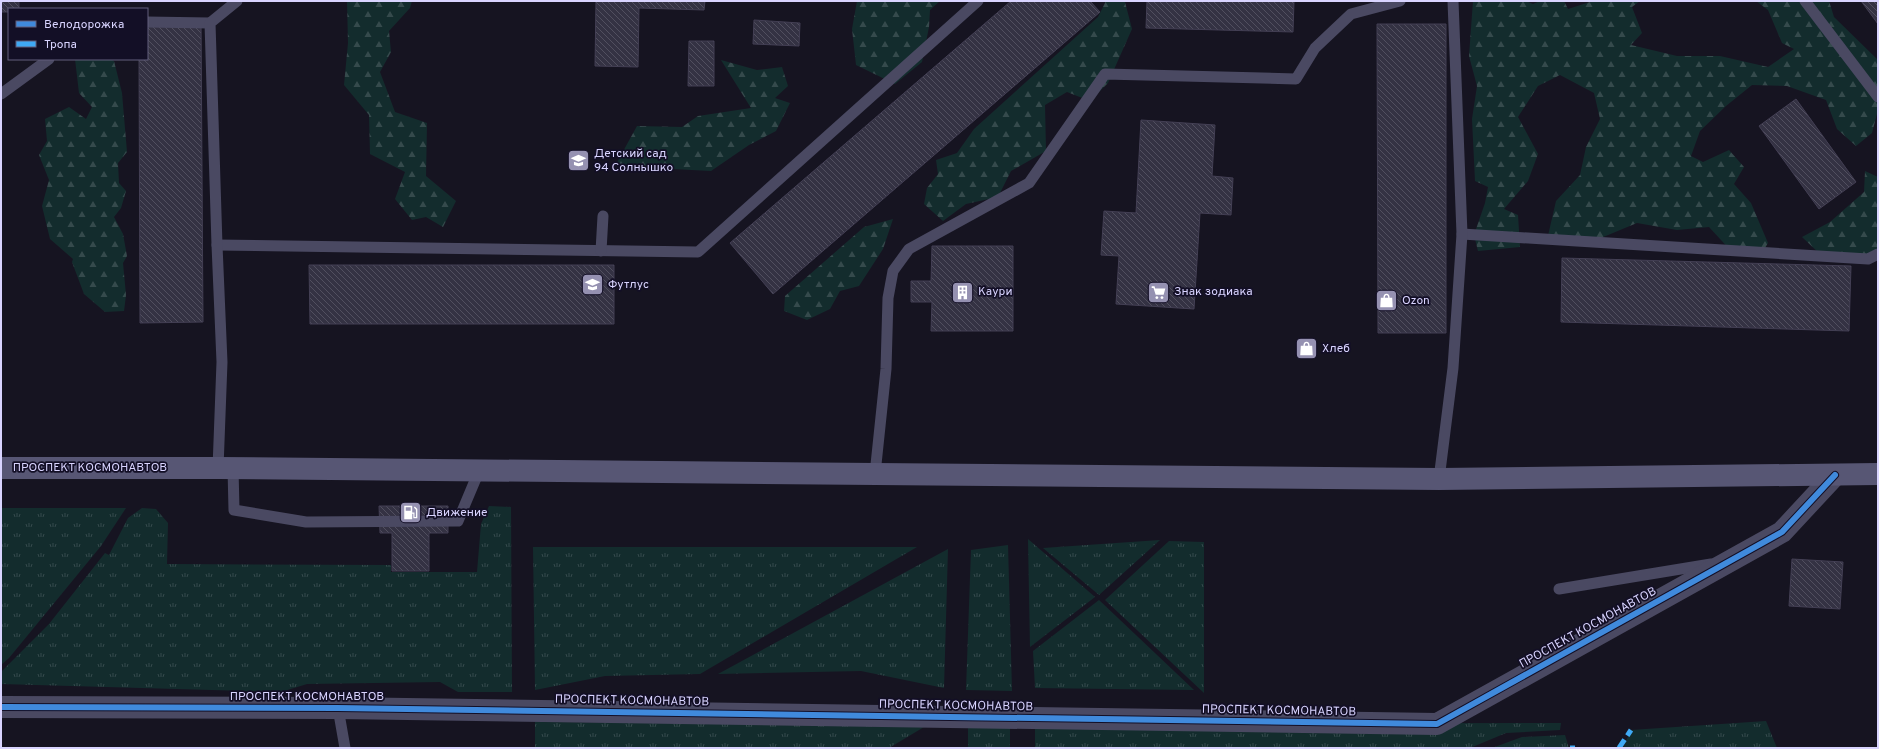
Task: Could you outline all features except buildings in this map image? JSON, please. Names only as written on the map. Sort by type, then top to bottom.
[{"type":"main road","name":"ПРОСПЕКТ КОСМОНАВТОВ","points":[[1,468],[226,468],[1439,479],[1878,474]]},
{"type":"street","name":"ПРОСПЕКТ КОСМОНАВТОВ","points":[[1,707],[338,708],[1437,724],[1782,532],[1835,475]]},
{"type":"lane","points":[[148,22],[210,23],[237,1]]},
{"type":"lane","points":[[217,245],[698,252],[978,1]]},
{"type":"lane","points":[[875,474],[886,369],[888,298],[893,271],[909,249],[1029,183],[1105,74],[1296,79],[1315,48],[1351,14],[1400,1]]},
{"type":"lane","points":[[1439,479],[1453,368],[1462,234],[1453,1]]},
{"type":"lane","points":[[1805,1],[1878,97]]},
{"type":"lane","points":[[210,23],[226,468],[234,510],[306,522],[458,521],[479,471]]},
{"type":"lane","points":[[1,94],[48,60]]},
{"type":"lane","points":[[601,251],[603,216]]},
{"type":"lane","points":[[1462,234],[1868,259],[1878,254]]},
{"type":"lane","points":[[1559,589],[1729,561]]},
{"type":"lane","points":[[338,708],[345,748]]},
{"type":"green space","points":[[347,1],[412,1],[410,8],[389,31],[391,52],[380,72],[395,112],[427,123],[426,176],[456,201],[443,227],[426,217],[412,220],[395,199],[405,172],[370,154],[369,115],[344,85],[348,43]]},
{"type":"green space","points":[[857,1],[940,1],[930,10],[929,27],[922,62],[895,84],[856,65],[852,29]]},
{"type":"green space","points":[[1106,1],[1125,2],[1132,29],[1108,83],[1090,101],[1067,92],[1045,105],[1046,151],[1011,171],[998,197],[966,204],[943,221],[924,204],[927,188],[938,174],[936,160],[957,153],[974,129],[1098,17]]},
{"type":"green space","points":[[1473,1],[1526,1],[1533,4],[1540,1],[1564,1],[1568,9],[1590,1],[1640,1],[1632,7],[1642,33],[1631,45],[1677,56],[1720,56],[1768,67],[1794,49],[1782,43],[1768,10],[1756,1],[1829,1],[1834,17],[1878,60],[1878,110],[1872,133],[1856,146],[1837,129],[1826,100],[1787,86],[1752,85],[1726,106],[1700,131],[1691,156],[1703,162],[1729,150],[1744,167],[1734,184],[1751,203],[1768,243],[1760,256],[1733,253],[1709,227],[1677,230],[1637,223],[1596,240],[1547,240],[1556,201],[1580,175],[1586,147],[1600,119],[1594,93],[1560,75],[1538,86],[1518,117],[1538,154],[1528,181],[1504,209],[1518,215],[1520,247],[1478,251],[1474,235],[1485,203],[1488,187],[1475,181],[1472,119],[1477,86],[1469,56]]},
{"type":"green space","points":[[75,60],[114,61],[122,93],[127,152],[118,163],[119,183],[126,191],[121,208],[114,217],[123,234],[127,256],[123,263],[126,295],[124,311],[105,312],[84,294],[72,262],[73,259],[50,239],[42,206],[49,180],[39,155],[47,141],[45,119],[69,107],[86,119],[92,107],[79,93]]},
{"type":"green space","points":[[721,60],[757,70],[782,67],[788,86],[775,98],[790,103],[776,131],[749,145],[711,171],[615,166],[637,126],[682,127],[698,116],[751,108]]},
{"type":"green space","points":[[1865,171],[1878,177],[1878,250],[1869,264],[1821,255],[1802,237],[1830,222],[1864,192]]},
{"type":"green space","points":[[893,219],[883,249],[859,286],[840,291],[830,309],[807,320],[784,311],[785,296],[864,227]]},
{"type":"green space","points":[[489,506],[511,507],[512,692],[458,692],[440,682],[307,684],[281,692],[1,684],[1,672],[49,624],[105,553],[109,555],[128,518],[142,508],[156,509],[168,523],[167,564],[391,565],[391,572],[477,572],[481,524]]},
{"type":"green space","points":[[1,508],[126,508],[101,546],[9,658],[1,665]]},
{"type":"green space","points":[[1028,539],[1095,597],[1030,647]]},
{"type":"green space","points":[[1160,540],[1099,595],[1043,548]]},
{"type":"green space","points":[[1169,541],[1204,542],[1204,693],[1105,600]]},
{"type":"green space","points":[[1008,545],[1012,691],[966,690],[971,550]]},
{"type":"green space","points":[[533,547],[917,547],[700,674],[605,676],[535,690]]},
{"type":"green space","points":[[948,549],[944,688],[861,671],[718,674]]},
{"type":"green space","points":[[1099,600],[1194,690],[1035,688],[1033,651]]},
{"type":"green space","points":[[1766,721],[1777,748],[1623,748],[1631,730]]},
{"type":"green space","points":[[535,722],[929,724],[889,748],[535,748]]},
{"type":"green space","points":[[1010,722],[1010,748],[968,748],[968,723]]},
{"type":"green space","points":[[1561,723],[1560,730],[1506,733],[1470,748],[1035,748],[1035,724]]},
{"type":"green space","points":[[1565,735],[1569,748],[1492,748],[1522,737]]},
{"type":"marked path","points":[[1619,748],[1631,730]]},
{"type":"marked path","points":[[1570,748],[1575,748]]},
{"type":"cycle path","points":[[1,707],[338,708],[1437,724],[1782,532],[1835,475]]},
{"type":"place","name":"Детский сад 94 Солнышко","points":[[578,161]]},
{"type":"place","name":"Футлус","points":[[593,285]]},
{"type":"place","name":"Каури","points":[[962,292]]},
{"type":"place","name":"Знак зодиака","points":[[1159,292]]},
{"type":"place","name":"Ozon","points":[[1386,301]]},
{"type":"place","name":"Хлеб","points":[[1306,349]]},
{"type":"place","name":"Движение","points":[[411,513]]}]
